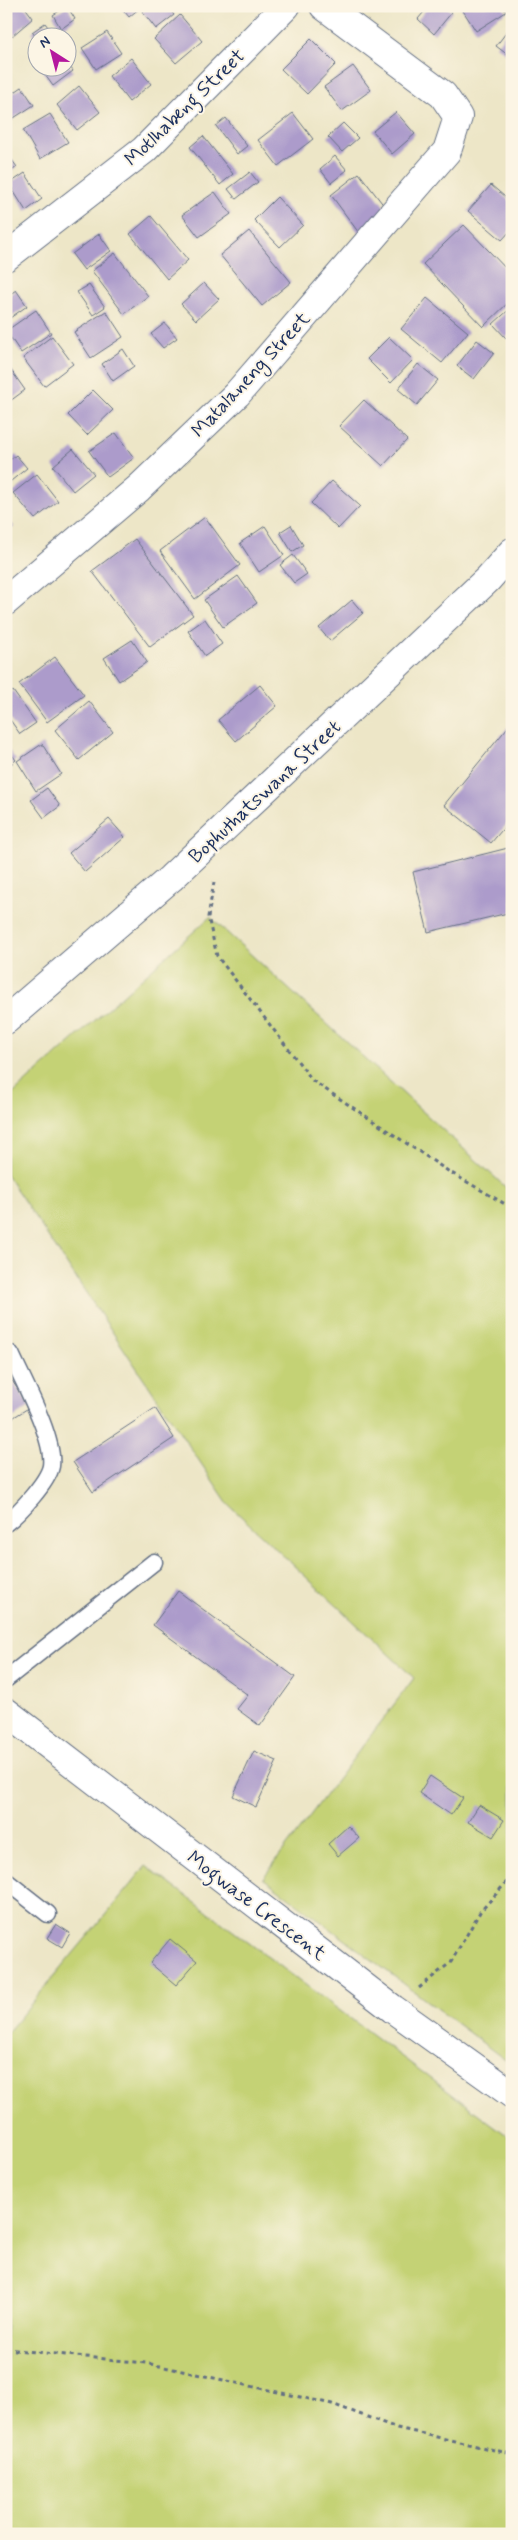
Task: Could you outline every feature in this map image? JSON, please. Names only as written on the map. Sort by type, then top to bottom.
[{"type":"street","name":"Motlhabeng Street","points":[[6,257],[144,150],[286,6]]},
{"type":"street","name":"Matalaneng Street","points":[[6,601],[139,488],[238,394],[447,151],[458,117],[443,95],[324,6]]},
{"type":"street","name":"Bophuthatswana Street","points":[[6,1020],[171,878],[488,579],[512,552]]},
{"type":"street","name":"Mogwase Crescent","points":[[6,1712],[393,2009],[512,2094]]},
{"type":"lane","points":[[6,1523],[35,1494],[51,1466],[48,1438],[11,1354]]},
{"type":"lane","points":[[6,1679],[154,1562]]},
{"type":"lane","points":[[6,1881],[48,1914]]},
{"type":"path","points":[[215,881],[208,916],[217,956],[313,1081],[448,1172],[512,1208]]},
{"type":"path","points":[[393,2009],[451,1962],[480,1912],[512,1876]]},
{"type":"path","points":[[6,2349],[146,2363],[332,2404],[397,2428],[512,2454]]},
{"type":"green space","points":[[210,917],[512,1193],[512,2065],[263,1878],[414,1678],[229,1505],[6,1174],[6,1100]]},
{"type":"green space","points":[[146,1866],[512,2139],[512,2534],[6,2534],[6,2034]]},
{"type":"building","points":[[6,6],[24,6],[33,18],[12,36],[6,28]]},
{"type":"building","points":[[67,6],[75,19],[60,28],[53,15]]},
{"type":"building","points":[[120,6],[142,6],[129,17]]},
{"type":"building","points":[[148,6],[167,6],[174,15],[156,29],[142,11]]},
{"type":"building","points":[[429,6],[446,6],[452,12],[434,34],[418,19]]},
{"type":"building","points":[[460,6],[503,6],[506,12],[476,31]]},
{"type":"building","points":[[180,15],[202,41],[176,63],[154,39]]},
{"type":"building","points":[[45,23],[49,28],[38,28]]},
{"type":"building","points":[[512,25],[512,58],[496,46]]},
{"type":"building","points":[[107,32],[121,53],[96,69],[82,48]]},
{"type":"building","points":[[311,39],[336,64],[307,94],[281,69]]},
{"type":"building","points":[[131,58],[151,84],[129,102],[109,76]]},
{"type":"building","points":[[353,66],[371,90],[342,111],[324,87]]},
{"type":"building","points":[[47,78],[64,78],[53,86]]},
{"type":"building","points":[[79,86],[100,112],[77,130],[57,105]]},
{"type":"building","points":[[22,87],[34,105],[6,123],[6,98]]},
{"type":"building","points":[[396,112],[415,134],[392,154],[373,131]]},
{"type":"building","points":[[293,113],[313,139],[278,166],[258,140]]},
{"type":"building","points":[[50,114],[68,142],[40,159],[23,130]]},
{"type":"building","points":[[226,118],[247,146],[237,154],[216,126]]},
{"type":"building","points":[[343,123],[358,138],[342,152],[328,137]]},
{"type":"building","points":[[203,136],[233,174],[220,185],[190,147]]},
{"type":"building","points":[[6,152],[17,167],[6,175]]},
{"type":"building","points":[[335,156],[347,170],[331,183],[320,169]]},
{"type":"building","points":[[250,172],[258,182],[236,199],[228,189]]},
{"type":"building","points":[[25,173],[42,199],[26,211],[9,184]]},
{"type":"building","points":[[359,173],[388,211],[359,233],[331,195]]},
{"type":"building","points":[[491,185],[512,203],[512,229],[502,240],[468,211]]},
{"type":"building","points":[[215,192],[231,214],[199,237],[182,215]]},
{"type":"building","points":[[277,197],[303,225],[280,247],[254,220]]},
{"type":"building","points":[[151,216],[188,260],[167,279],[130,234]]},
{"type":"building","points":[[464,225],[512,275],[512,299],[483,327],[423,264]]},
{"type":"building","points":[[249,231],[291,282],[262,306],[220,255]]},
{"type":"building","points":[[99,234],[111,251],[84,270],[72,254]]},
{"type":"building","points":[[115,253],[148,296],[124,314],[92,271]]},
{"type":"building","points":[[204,283],[219,299],[196,320],[181,304]]},
{"type":"building","points":[[89,285],[105,307],[93,315],[77,292]]},
{"type":"building","points":[[16,290],[27,306],[10,318],[6,313],[6,297]]},
{"type":"building","points":[[427,298],[468,332],[442,363],[401,329]]},
{"type":"building","points":[[512,307],[512,333],[506,338],[493,324]]},
{"type":"building","points":[[36,310],[51,333],[21,353],[6,331]]},
{"type":"building","points":[[106,311],[123,337],[91,358],[74,332]]},
{"type":"building","points":[[165,323],[177,338],[163,348],[151,334]]},
{"type":"building","points":[[52,336],[73,364],[44,386],[23,358]]},
{"type":"building","points":[[389,337],[413,360],[391,383],[367,359]]},
{"type":"building","points":[[477,340],[494,353],[474,379],[457,366]]},
{"type":"building","points":[[123,349],[134,366],[113,381],[102,364]]},
{"type":"building","points":[[6,363],[25,390],[6,404]]},
{"type":"building","points":[[418,364],[438,380],[417,405],[398,389]]},
{"type":"building","points":[[93,390],[113,410],[87,435],[68,415]]},
{"type":"building","points":[[364,400],[407,440],[383,466],[339,426]]},
{"type":"building","points":[[116,433],[134,458],[108,477],[89,451]]},
{"type":"building","points":[[73,449],[94,474],[73,491],[53,466]]},
{"type":"building","points":[[16,455],[27,468],[6,485],[6,463]]},
{"type":"building","points":[[37,474],[58,501],[35,519],[13,493]]},
{"type":"building","points":[[332,481],[360,506],[338,529],[311,503]]},
{"type":"building","points":[[6,516],[14,527],[6,533]]},
{"type":"building","points":[[205,517],[240,565],[195,599],[160,551]]},
{"type":"building","points":[[291,525],[303,545],[292,552],[280,532]]},
{"type":"building","points":[[265,526],[284,555],[259,572],[240,543]]},
{"type":"building","points":[[135,539],[193,615],[150,647],[92,571]]},
{"type":"building","points":[[293,555],[307,574],[294,583],[280,565]]},
{"type":"building","points":[[238,576],[257,603],[223,627],[204,600]]},
{"type":"building","points":[[352,600],[363,613],[330,641],[319,628]]},
{"type":"building","points":[[205,619],[222,644],[205,656],[188,631]]},
{"type":"building","points":[[132,640],[147,662],[119,681],[104,658]]},
{"type":"building","points":[[55,657],[84,695],[47,722],[19,684]]},
{"type":"building","points":[[260,685],[277,706],[236,741],[218,720]]},
{"type":"building","points":[[13,691],[36,723],[20,734],[6,714],[6,696]]},
{"type":"building","points":[[89,701],[113,732],[79,760],[55,730]]},
{"type":"building","points":[[512,722],[512,818],[491,843],[444,805]]},
{"type":"building","points":[[42,744],[61,774],[36,791],[17,761]]},
{"type":"building","points":[[6,747],[16,760],[6,768]]},
{"type":"building","points":[[47,788],[60,806],[44,818],[31,800]]},
{"type":"building","points":[[109,819],[125,837],[85,872],[69,853]]},
{"type":"building","points":[[512,847],[512,912],[428,932],[413,872]]},
{"type":"building","points":[[6,1372],[30,1407],[6,1422]]},
{"type":"building","points":[[155,1408],[174,1438],[93,1492],[73,1462]]},
{"type":"building","points":[[178,1591],[295,1677],[260,1726],[237,1709],[248,1695],[153,1625]]},
{"type":"building","points":[[254,1751],[277,1761],[256,1807],[233,1796]]},
{"type":"building","points":[[430,1776],[463,1798],[451,1815],[419,1793]]},
{"type":"building","points":[[479,1805],[504,1820],[493,1837],[468,1822]]},
{"type":"building","points":[[348,1826],[359,1838],[338,1856],[328,1844]]},
{"type":"building","points":[[56,1924],[70,1933],[62,1947],[47,1938]]},
{"type":"building","points":[[170,1939],[197,1961],[176,1985],[150,1963]]}]
